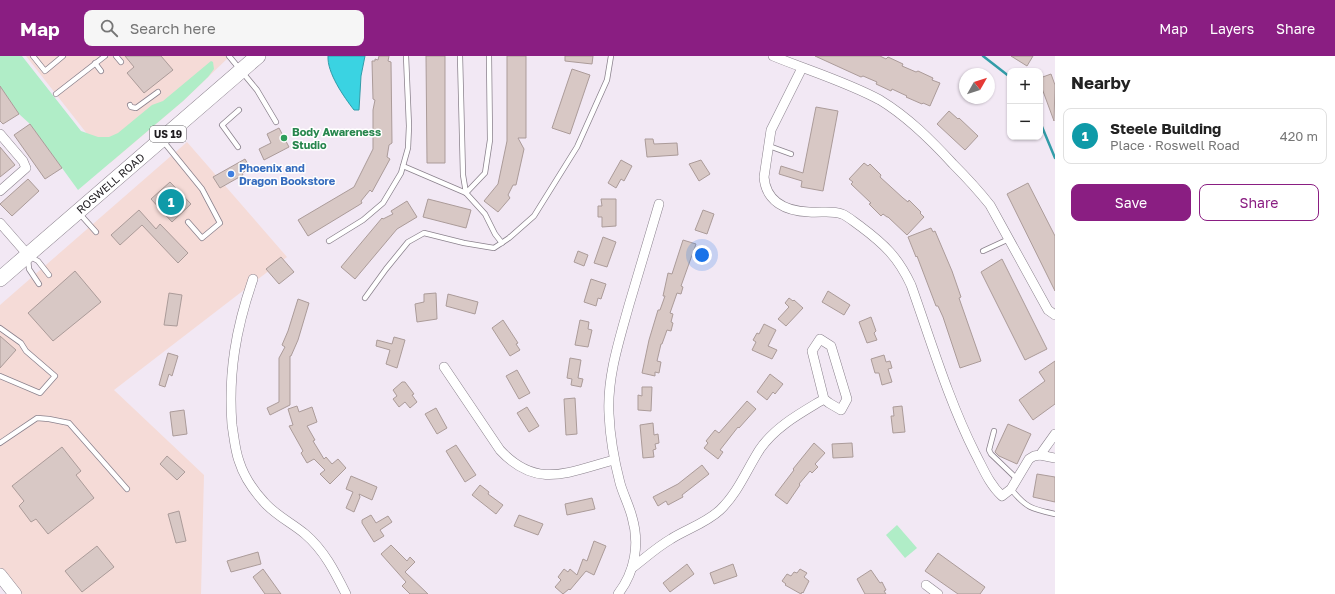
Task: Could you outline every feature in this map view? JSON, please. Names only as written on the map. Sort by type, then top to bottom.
[{"type":"main road","name":"ROSWELL ROAD","points":[[0,279],[258,56]]},
{"type":"main road","points":[[0,575],[15,594]]},
{"type":"street","points":[[773,56],[880,100],[907,119],[932,141],[980,192],[990,205],[1048,310],[1055,315]]},
{"type":"street","points":[[802,68],[771,130],[764,177],[767,192],[776,203],[792,210],[809,212],[834,211],[844,214],[880,241],[896,258],[912,285],[950,396],[963,428],[989,481],[995,490],[1002,496],[1011,489],[1029,460],[1034,456],[1040,455],[1055,458]]},
{"type":"street","points":[[0,134],[23,161],[26,168],[0,191]]},
{"type":"street","points":[[618,594],[628,578],[632,568],[636,550],[636,532],[614,460],[608,412],[609,392],[612,368],[659,204]]},
{"type":"street","points":[[0,223],[28,255]]},
{"type":"street","points":[[253,279],[244,303],[237,329],[233,355],[231,410],[234,443],[238,461],[254,492],[265,504],[305,534],[322,552],[334,570],[346,594]]},
{"type":"street","points":[[820,339],[831,346],[847,399],[841,410],[829,404],[824,399],[812,351],[820,339]]},
{"type":"street","points":[[444,367],[500,450],[509,460],[520,468],[536,474],[555,475],[614,460]]},
{"type":"street","points":[[632,568],[670,540],[702,524],[719,511],[734,493],[772,434],[787,421],[824,399]]},
{"type":"street","points":[[1040,455],[1055,434]]},
{"type":"street","points":[[925,594],[926,585],[938,594]]},
{"type":"lane","points":[[33,56],[45,71],[63,56]]},
{"type":"lane","points":[[56,94],[105,56]]},
{"type":"lane","points":[[116,56],[121,62]]},
{"type":"lane","points":[[229,56],[257,90],[276,122]]},
{"type":"lane","points":[[329,242],[363,220],[383,203],[401,173],[408,148],[409,126],[406,56]]},
{"type":"lane","points":[[460,56],[462,175],[466,193]]},
{"type":"lane","points":[[466,193],[485,173],[490,140],[490,56]]},
{"type":"lane","points":[[365,298],[408,242],[424,232],[464,243],[494,248],[502,244],[534,216],[577,147],[607,80],[611,56]]},
{"type":"lane","points":[[95,63],[101,71]]},
{"type":"lane","points":[[130,105],[131,107],[136,108],[158,92]]},
{"type":"lane","points":[[238,147],[222,125],[239,110]]},
{"type":"lane","points":[[162,139],[202,189],[220,223],[202,238],[188,222]]},
{"type":"lane","points":[[769,146],[791,154]]},
{"type":"lane","points":[[403,166],[466,193],[485,214],[494,234],[502,244]]},
{"type":"lane","points":[[78,212],[96,232]]},
{"type":"lane","points":[[983,251],[1009,239]]},
{"type":"lane","points":[[28,255],[38,261],[49,275]]},
{"type":"lane","points":[[28,255],[28,269],[39,284]]},
{"type":"lane","points":[[0,328],[21,343],[26,351],[55,376],[40,393],[0,376]]},
{"type":"lane","points":[[0,443],[36,418],[69,423],[127,489]]},
{"type":"lane","points":[[994,431],[989,450],[991,454],[1017,479]]},
{"type":"lane","points":[[1011,489],[1021,502],[1033,509],[1055,514]]},
{"type":"shaded area","points":[[26,56],[230,56],[183,101],[110,163]]},
{"type":"shaded area","points":[[187,142],[287,257],[114,390],[204,475],[201,594],[19,594],[0,575],[0,305]]},
{"type":"green space","points":[[0,56],[22,56],[81,131],[98,137],[109,137],[118,133],[152,105],[163,101],[211,61],[213,62],[214,69],[208,77],[183,101],[78,190],[30,124],[19,114],[0,86]]},
{"type":"green space","points":[[897,525],[917,548],[905,558],[886,535]]},
{"type":"water","points":[[328,56],[365,56],[361,76],[359,110],[354,110],[337,84],[330,70]]},
{"type":"building","points":[[125,56],[161,56],[173,70],[144,93],[127,73],[134,67]]},
{"type":"building","points":[[379,56],[389,56],[388,61],[391,62],[392,143],[389,145],[387,157],[390,159],[372,192],[370,190],[361,201],[362,203],[308,236],[298,220],[354,187],[373,149],[373,110],[375,100],[373,99],[372,61],[375,61],[375,59],[378,60]]},
{"type":"building","points":[[426,56],[445,56],[445,163],[427,163]]},
{"type":"building","points":[[507,56],[526,56],[526,138],[518,138],[524,149],[516,185],[513,185],[508,195],[510,198],[498,212],[484,201],[498,184],[507,141]]},
{"type":"building","points":[[565,56],[593,56],[592,64],[565,61]]},
{"type":"building","points":[[815,56],[880,56],[886,59],[888,57],[903,64],[902,66],[916,72],[918,71],[940,83],[930,106],[906,97],[907,96],[892,89],[891,91],[876,84],[877,82],[863,76],[861,77]]},
{"type":"building","points":[[1011,56],[1033,56],[1027,66]]},
{"type":"building","points":[[572,69],[590,75],[570,134],[552,128]]},
{"type":"building","points":[[1051,74],[1055,85],[1054,121],[1043,91],[1043,77]]},
{"type":"building","points":[[0,86],[19,114],[3,124],[0,121]]},
{"type":"building","points":[[816,107],[838,111],[823,191],[801,187],[802,181],[779,174],[781,166],[803,173]]},
{"type":"building","points":[[949,111],[958,119],[959,118],[978,136],[965,150],[937,124]]},
{"type":"building","points":[[30,124],[62,168],[45,179],[14,135]]},
{"type":"building","points":[[279,128],[289,147],[264,160],[259,149],[271,143],[267,134]]},
{"type":"building","points":[[645,139],[653,139],[654,144],[677,143],[678,155],[647,157]]},
{"type":"building","points":[[0,147],[15,165],[0,177]]},
{"type":"building","name":"Phoenix and Dragon Bookstore","points":[[245,159],[250,168],[242,173],[243,175],[220,188],[213,177]]},
{"type":"building","points":[[621,160],[632,166],[624,181],[621,179],[616,188],[608,183]]},
{"type":"building","points":[[701,160],[710,174],[699,181],[689,164]]},
{"type":"building","points":[[864,163],[868,166],[870,164],[881,175],[880,177],[908,202],[909,200],[924,217],[907,235],[888,217],[883,214],[881,216],[869,204],[871,203],[851,184],[853,182],[849,179]]},
{"type":"building","points":[[28,179],[39,191],[12,216],[0,204]]},
{"type":"building","points":[[170,182],[191,204],[172,222],[151,199]]},
{"type":"building","points":[[1028,183],[1055,236],[1055,291],[1007,194]]},
{"type":"building","points":[[428,199],[471,210],[466,228],[423,217]]},
{"type":"building","points":[[601,199],[616,199],[616,226],[602,227],[602,217],[598,217],[598,206],[602,206]]},
{"type":"building","points":[[407,201],[417,217],[397,229],[355,279],[341,267],[382,218],[383,219],[393,214],[391,211]]},
{"type":"building","points":[[139,210],[156,229],[160,224],[188,253],[178,263],[142,225],[120,245],[111,235]]},
{"type":"building","points":[[703,210],[714,214],[707,234],[695,230]]},
{"type":"building","points":[[931,228],[933,232],[935,231],[952,271],[961,297],[959,298],[981,361],[960,368],[943,317],[938,306],[936,306],[908,237]]},
{"type":"building","points":[[603,237],[616,242],[607,267],[594,263]]},
{"type":"building","points":[[683,240],[696,244],[681,286],[683,287],[681,294],[677,293],[670,313],[673,314],[671,331],[667,330],[661,344],[657,361],[661,362],[659,373],[655,372],[655,376],[642,373],[649,340],[658,310],[660,310],[665,296],[663,296],[668,273],[672,274]]},
{"type":"building","points":[[578,251],[588,255],[584,266],[574,262]]},
{"type":"building","points":[[281,257],[294,272],[279,284],[266,269]]},
{"type":"building","points":[[1002,259],[1047,349],[1025,360],[981,272]]},
{"type":"building","points":[[75,271],[101,302],[53,341],[28,313]]},
{"type":"building","points":[[591,279],[606,284],[601,299],[598,298],[596,306],[584,302]]},
{"type":"building","points":[[828,291],[850,305],[844,315],[822,302]]},
{"type":"building","points":[[169,293],[182,295],[177,326],[164,325]]},
{"type":"building","points":[[436,293],[437,319],[417,322],[415,304],[424,302],[424,294]]},
{"type":"building","points":[[448,294],[478,302],[475,314],[446,306]]},
{"type":"building","points":[[789,298],[793,301],[794,300],[803,308],[786,326],[778,319],[789,307],[785,303]]},
{"type":"building","points":[[298,299],[309,303],[298,340],[290,356],[290,405],[270,415],[267,408],[279,402],[279,358],[285,347],[282,345]]},
{"type":"building","points":[[871,317],[876,331],[874,333],[877,340],[867,343],[859,322]]},
{"type":"building","points":[[503,320],[518,343],[516,344],[520,350],[510,356],[492,328]]},
{"type":"building","points":[[580,320],[589,322],[588,329],[592,330],[588,347],[575,345]]},
{"type":"building","points":[[764,324],[776,330],[768,346],[777,350],[772,359],[752,350],[756,342],[753,340],[757,333],[759,334]]},
{"type":"building","points":[[0,336],[16,350],[0,368]]},
{"type":"building","points":[[394,337],[405,340],[397,368],[386,364],[390,350],[376,346],[377,340],[392,344]]},
{"type":"building","points":[[168,353],[178,356],[172,376],[169,374],[165,387],[159,385]]},
{"type":"building","points":[[884,355],[886,362],[890,361],[892,368],[888,369],[892,382],[882,385],[879,373],[875,373],[871,359]]},
{"type":"building","points":[[570,358],[581,360],[578,378],[583,379],[581,387],[571,385],[572,379],[567,378]]},
{"type":"building","points":[[1055,361],[1055,404],[1033,420],[1019,400],[1045,381],[1039,372]]},
{"type":"building","points":[[517,370],[530,393],[519,399],[506,376]]},
{"type":"building","points":[[770,374],[783,384],[775,394],[773,392],[767,400],[757,392]]},
{"type":"building","points":[[402,382],[405,382],[414,394],[412,395],[417,402],[410,408],[405,402],[399,407],[393,399],[397,396],[393,390]]},
{"type":"building","points":[[642,387],[652,387],[651,411],[638,410],[638,395],[642,396]]},
{"type":"building","points":[[575,398],[577,434],[566,435],[564,399]]},
{"type":"building","points":[[747,401],[756,409],[739,428],[738,427],[720,450],[723,452],[718,459],[704,448],[708,443],[706,441],[715,430],[719,433]]},
{"type":"building","points":[[297,406],[299,412],[312,407],[317,422],[307,426],[315,440],[313,441],[324,459],[326,457],[332,464],[338,459],[346,468],[330,484],[320,474],[325,470],[314,459],[307,463],[301,453],[303,451],[289,426],[293,425],[288,409]]},
{"type":"building","points":[[902,406],[905,432],[893,433],[891,416],[894,416],[893,407]]},
{"type":"building","points":[[527,407],[539,426],[529,432],[517,413]]},
{"type":"building","points":[[436,408],[447,428],[437,434],[425,414]]},
{"type":"building","points":[[184,410],[187,434],[173,436],[170,412]]},
{"type":"building","points":[[653,423],[654,435],[658,434],[659,443],[655,444],[656,449],[653,450],[654,457],[643,458],[640,425]]},
{"type":"building","points":[[1008,424],[1031,434],[1017,464],[999,456],[995,452]]},
{"type":"building","points":[[814,443],[825,453],[815,464],[818,467],[812,473],[810,471],[799,484],[800,485],[787,504],[775,495],[794,470],[793,469]]},
{"type":"building","points":[[852,443],[853,457],[833,458],[832,444]]},
{"type":"building","points":[[456,445],[476,475],[465,482],[446,451]]},
{"type":"building","points":[[62,447],[81,471],[76,475],[94,498],[48,534],[36,519],[31,522],[19,506],[24,501],[12,486]]},
{"type":"building","points":[[167,456],[185,472],[177,480],[160,464]]},
{"type":"building","points":[[702,465],[709,474],[682,495],[683,497],[668,505],[666,501],[658,506],[653,497],[678,484]]},
{"type":"building","points":[[1037,474],[1055,477],[1055,502],[1033,497]]},
{"type":"building","points":[[351,476],[377,487],[372,500],[359,494],[360,497],[354,512],[346,508],[353,492],[346,489]]},
{"type":"building","points":[[480,485],[489,492],[488,494],[503,505],[496,514],[472,495]]},
{"type":"building","points":[[592,498],[595,509],[567,515],[565,504]]},
{"type":"building","points":[[179,511],[186,541],[176,543],[168,514]]},
{"type":"building","points":[[371,515],[376,523],[388,516],[392,522],[380,530],[384,536],[374,542],[362,523],[362,520]]},
{"type":"building","points":[[519,515],[543,524],[538,535],[514,526]]},
{"type":"building","points":[[594,541],[606,546],[594,575],[586,571],[570,590],[569,589],[563,594],[555,587],[561,580],[558,577],[564,569],[568,572],[570,569],[577,575],[583,559],[587,561]]},
{"type":"building","points":[[391,545],[407,561],[410,557],[415,562],[405,572],[428,594],[410,594],[402,586],[406,582],[381,554]]},
{"type":"building","points":[[97,546],[114,567],[82,592],[65,571]]},
{"type":"building","points":[[258,552],[261,564],[231,572],[227,561]]},
{"type":"building","points":[[938,553],[985,587],[980,594],[958,594],[925,571]]},
{"type":"building","points":[[687,564],[694,574],[670,592],[663,583]]},
{"type":"building","points":[[733,564],[737,576],[714,584],[710,573]]},
{"type":"building","points":[[263,569],[281,594],[265,594],[253,577]]},
{"type":"building","points":[[800,569],[807,573],[804,577],[809,581],[801,594],[785,585],[786,584],[782,581],[787,574],[791,576],[794,572],[797,573]]},
{"type":"building","points":[[871,570],[880,583],[882,582],[886,590],[884,591],[886,594],[865,594],[857,579]]},
{"type":"waterway","points":[[983,56],[1007,75]]},
{"type":"waterway","points":[[1043,129],[1055,158]]},
{"type":"place","name":"Body Awareness Studio","points":[[284,138]]},
{"type":"place","name":"Phoenix and Dragon Bookstore","points":[[231,174]]},
{"type":"place","name":"Steele Building","points":[[171,202]]}]
